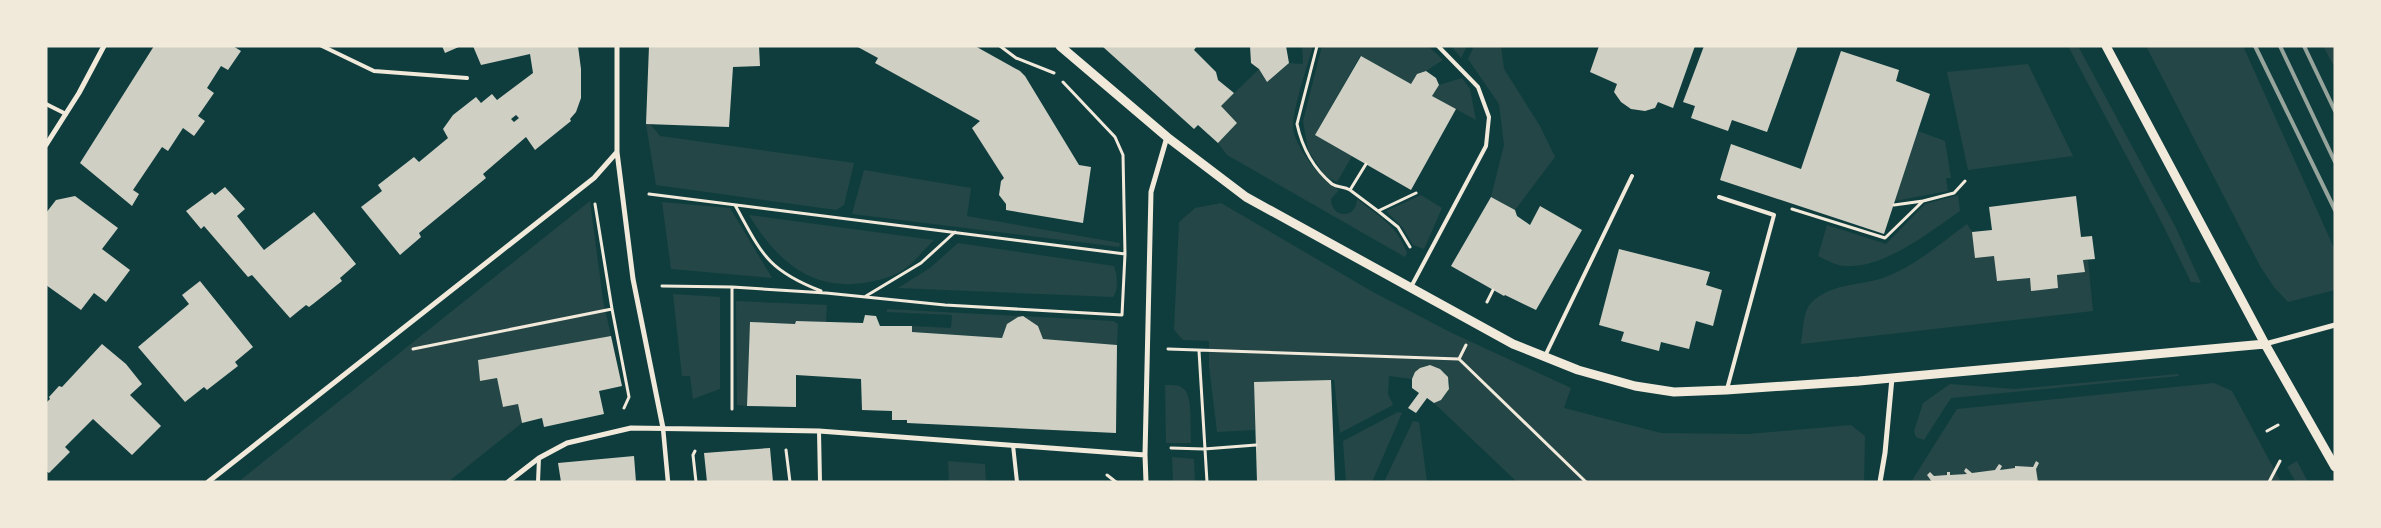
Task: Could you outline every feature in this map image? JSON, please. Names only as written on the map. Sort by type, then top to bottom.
[{"type":"street","points":[[46,145],[66,114],[104,46]]},
{"type":"street","points":[[617,46],[617,152],[633,279],[663,428],[668,482]]},
{"type":"street","points":[[1060,46],[1168,138],[1246,197],[1513,344],[1578,370],[1635,386],[1674,392],[1892,378],[2265,344],[2335,325]]},
{"type":"street","points":[[2106,46],[2265,344],[2335,467]]},
{"type":"street","points":[[1146,482],[1151,192],[1168,138]]},
{"type":"street","points":[[208,482],[594,178],[617,152]]},
{"type":"street","points":[[1880,482],[1886,453],[1892,378]]},
{"type":"street","points":[[508,482],[539,458],[567,443],[606,432],[631,428],[819,431],[1145,455]]},
{"type":"lane","points":[[322,46],[374,71],[467,78]]},
{"type":"lane","points":[[1410,288],[1486,146],[1489,117],[1478,87],[1438,46]]},
{"type":"lane","points":[[46,104],[66,114]]},
{"type":"lane","points":[[1544,358],[1632,176]]},
{"type":"lane","points":[[1720,197],[1774,215],[1726,390]]},
{"type":"lane","points":[[819,431],[820,482]]},
{"type":"lane","points":[[1013,445],[1017,482]]},
{"type":"lane","points":[[538,482],[539,458]]},
{"type":"path","points":[[662,286],[732,287],[826,293],[945,305],[1122,315],[1125,254],[1123,155],[1115,137],[1054,73],[1016,58],[1000,46]]},
{"type":"path","points":[[1316,46],[1297,124],[1299,135],[1308,156],[1332,184],[1350,190],[1378,211],[1398,227],[1408,246],[1427,257]]},
{"type":"path","points":[[1350,190],[1366,164]]},
{"type":"path","points":[[1894,205],[1954,193],[1966,181]]},
{"type":"path","points":[[1378,211],[1416,193]]},
{"type":"path","points":[[649,194],[1125,254]]},
{"type":"path","points":[[593,195],[629,397],[627,406],[622,410]]},
{"type":"path","points":[[1790,208],[1886,238],[1923,200]]},
{"type":"path","points":[[735,205],[764,255],[779,270],[801,284],[826,293]]},
{"type":"path","points":[[865,297],[921,263],[954,232]]},
{"type":"path","points":[[732,287],[732,413]]},
{"type":"path","points":[[1486,302],[1493,290]]},
{"type":"path","points":[[408,350],[612,309]]},
{"type":"path","points":[[1459,359],[1469,340]]},
{"type":"path","points":[[1164,349],[1459,359],[1586,482]]},
{"type":"path","points":[[1199,351],[1207,482]]},
{"type":"path","points":[[2267,431],[2278,425]]},
{"type":"path","points":[[784,444],[788,459],[790,482]]},
{"type":"path","points":[[1171,448],[1204,449],[1256,445]]},
{"type":"path","points":[[2269,482],[2280,461]]},
{"type":"shaded area","points":[[1302,46],[1313,46],[1294,117],[1293,125],[1297,142],[1309,162],[1324,179],[1339,190],[1331,199],[1335,210],[1339,213],[1349,213],[1356,206],[1357,199],[1380,216],[1398,235],[1407,253],[1405,257],[1227,155],[1218,143],[1237,123],[1221,106],[1259,69],[1267,82],[1289,63],[1303,64]]},
{"type":"shaded area","points":[[1322,46],[1428,46],[1443,60],[1426,71],[1417,74],[1411,84],[1360,56],[1315,135],[1352,156],[1337,182],[1325,176],[1308,150],[1303,121]]},
{"type":"shaded area","points":[[1451,46],[1467,46],[1461,58]]},
{"type":"shaded area","points":[[1474,46],[1501,46],[1504,69],[1540,126],[1555,157],[1515,210],[1491,197],[1504,145],[1499,104],[1468,59]]},
{"type":"shaded area","points":[[2068,46],[2078,46],[2175,226],[2201,283],[2191,282],[2163,225]]},
{"type":"shaded area","points":[[2146,46],[2243,46],[2335,250],[2335,290],[2288,302],[2274,287],[2260,266]]},
{"type":"shaded area","points":[[2323,46],[2335,46],[2335,68]]},
{"type":"shaded area","points":[[2028,64],[2073,156],[1968,170],[1947,72]]},
{"type":"shaded area","points":[[1462,78],[1470,89],[1476,120],[1432,96],[1439,85]]},
{"type":"shaded area","points":[[646,124],[650,124],[660,136],[854,163],[844,205],[836,210],[656,185]]},
{"type":"shaded area","points":[[1918,131],[1945,141],[1951,178],[1946,178],[1948,191],[1895,201]]},
{"type":"shaded area","points":[[864,170],[971,188],[967,216],[1120,243],[1119,247],[852,214]]},
{"type":"shaded area","points":[[1421,195],[1442,208],[1424,249],[1413,245],[1403,228],[1386,211]]},
{"type":"shaded area","points":[[1958,195],[1960,211],[1922,238],[1892,255],[1862,265],[1847,266],[1836,264],[1818,256],[1827,225],[1886,244],[1925,204]]},
{"type":"shaded area","points":[[590,201],[603,300],[611,336],[478,361],[480,381],[497,378],[503,407],[518,404],[522,423],[448,482],[238,482]]},
{"type":"shaded area","points":[[662,202],[730,208],[772,278],[671,269]]},
{"type":"shaded area","points":[[1221,203],[1373,292],[1452,333],[1571,388],[1564,408],[1661,433],[1748,434],[1851,425],[1865,436],[1864,482],[1517,482],[1434,403],[1445,395],[1450,383],[1445,373],[1430,365],[1419,369],[1412,379],[1389,376],[1388,394],[1393,405],[1340,433],[1334,380],[1254,382],[1255,430],[1217,432],[1209,366],[1209,341],[1183,340],[1174,330],[1179,222],[1195,208]]},
{"type":"shaded area","points":[[749,215],[934,240],[911,264],[894,275],[869,282],[849,284],[830,282],[813,278],[798,270],[784,259],[771,246]]},
{"type":"shaded area","points":[[1967,224],[1987,248],[2003,261],[2030,278],[2031,291],[2058,288],[2057,275],[2085,272],[2083,260],[2088,260],[2093,311],[1801,344],[1806,311],[1811,303],[1819,297],[1836,288],[1874,281],[1906,268]]},
{"type":"shaded area","points":[[958,243],[1114,266],[1117,277],[1115,294],[1113,297],[898,288],[930,268]]},
{"type":"shaded area","points":[[673,294],[720,297],[720,389],[693,399],[690,376],[682,376]]},
{"type":"shaded area","points":[[736,301],[827,305],[826,322],[796,321],[795,324],[750,322],[747,406],[737,405]]},
{"type":"shaded area","points":[[887,309],[1022,316],[1009,323],[1004,330],[1002,338],[912,332],[912,326],[951,328],[952,315],[887,312]]},
{"type":"shaded area","points":[[1023,316],[1113,321],[1118,324],[1117,345],[1043,339],[1038,326]]},
{"type":"shaded area","points":[[2178,374],[2179,376],[1951,398],[1924,440],[1916,437],[1914,431],[1923,403],[1950,384],[2015,389]]},
{"type":"shaded area","points":[[2214,383],[2232,391],[2281,482],[1911,482],[1957,409]]},
{"type":"shaded area","points":[[1165,385],[1180,386],[1187,393],[1190,406],[1191,443],[1166,443]]},
{"type":"shaded area","points":[[1398,412],[1402,413],[1372,482],[1346,482],[1343,441]]},
{"type":"shaded area","points":[[1413,421],[1419,422],[1427,482],[1384,482]]},
{"type":"shaded area","points":[[1172,457],[1194,459],[1195,482],[1173,482]]},
{"type":"shaded area","points":[[948,461],[985,464],[986,482],[949,482]]},
{"type":"shaded area","points":[[2297,461],[2308,482],[2296,482],[2287,467]]},
{"type":"building","points":[[154,46],[233,46],[241,51],[228,70],[221,66],[207,88],[214,93],[198,116],[205,121],[194,136],[183,128],[168,151],[162,147],[133,190],[139,194],[132,206],[80,163]]},
{"type":"building","points":[[442,46],[461,46],[445,53]]},
{"type":"building","points":[[473,46],[578,46],[581,69],[581,98],[576,112],[570,119],[571,121],[535,150],[526,137],[483,174],[486,178],[419,233],[421,237],[400,255],[361,207],[382,191],[378,185],[414,157],[419,162],[448,138],[443,129],[453,115],[476,97],[481,103],[492,94],[497,100],[533,73],[530,54],[481,65]],"holes":[[[516,115],[519,118],[514,122],[511,119]]]},
{"type":"building","points":[[649,46],[759,46],[760,66],[733,67],[729,127],[646,124]]},
{"type":"building","points":[[856,46],[975,46],[1020,71],[1025,76],[1079,165],[1091,167],[1083,223],[1006,210],[1006,204],[999,195],[1001,181],[1004,178],[972,128],[980,121],[875,63],[878,58]]},
{"type":"building","points":[[1102,46],[1197,46],[1194,50],[1216,72],[1218,80],[1234,93],[1221,106],[1237,123],[1218,143],[1198,125],[1194,129]]},
{"type":"building","points":[[1250,46],[1286,46],[1289,63],[1267,82],[1259,69],[1251,63]]},
{"type":"building","points":[[1599,46],[1695,46],[1673,108],[1658,102],[1655,108],[1645,111],[1631,109],[1621,102],[1614,92],[1617,84],[1590,72]]},
{"type":"building","points":[[1704,46],[1798,46],[1767,132],[1732,120],[1728,131],[1691,118],[1695,106],[1683,102]]},
{"type":"building","points":[[1841,51],[1899,70],[1896,81],[1930,94],[1884,234],[1720,180],[1731,144],[1801,169]]},
{"type":"building","points":[[1361,56],[1411,84],[1417,74],[1426,71],[1436,78],[1439,85],[1432,96],[1456,109],[1411,190],[1315,135]]},
{"type":"building","points":[[225,187],[245,209],[237,216],[264,250],[314,212],[356,264],[340,278],[342,281],[309,307],[306,305],[290,318],[252,275],[248,277],[204,226],[201,229],[186,211],[212,192],[215,195]]},
{"type":"building","points":[[75,196],[118,228],[102,249],[130,270],[106,302],[94,293],[81,310],[46,285],[46,213],[56,200]]},
{"type":"building","points":[[2076,196],[2081,237],[2092,236],[2095,259],[2083,260],[2085,272],[2057,275],[2058,288],[2031,291],[2030,278],[1997,281],[1994,256],[1975,258],[1972,232],[1992,230],[1989,207]]},
{"type":"building","points":[[1491,197],[1515,210],[1517,216],[1530,225],[1540,206],[1582,230],[1536,310],[1504,296],[1451,266]]},
{"type":"building","points":[[1619,249],[1710,272],[1706,285],[1722,290],[1713,326],[1696,321],[1689,349],[1661,342],[1659,351],[1621,341],[1624,332],[1599,325]]},
{"type":"building","points":[[200,281],[253,347],[235,362],[238,366],[207,390],[204,387],[185,402],[138,347],[189,304],[182,295]]},
{"type":"building","points":[[865,315],[876,316],[880,326],[912,326],[912,332],[1002,338],[1007,324],[1023,316],[1038,326],[1043,339],[1117,345],[1116,433],[907,423],[907,420],[892,420],[892,411],[862,410],[861,379],[796,375],[796,407],[747,406],[750,322],[795,324],[796,321],[863,323]]},
{"type":"building","points":[[611,336],[622,386],[599,391],[604,414],[544,427],[542,418],[522,423],[518,404],[503,407],[497,378],[480,381],[478,360]]},
{"type":"building","points":[[102,344],[126,364],[142,384],[130,395],[161,426],[132,455],[93,419],[65,447],[70,452],[49,473],[46,471],[46,403],[59,386],[62,387]]},
{"type":"building","points":[[1430,365],[1440,369],[1448,377],[1449,389],[1441,400],[1434,403],[1427,398],[1416,413],[1408,408],[1419,393],[1412,388],[1412,379],[1415,372],[1420,368]]},
{"type":"building","points":[[1331,380],[1335,482],[1257,482],[1254,382]]},
{"type":"building","points":[[770,448],[773,482],[707,482],[704,453]]},
{"type":"building","points":[[634,456],[636,482],[561,482],[558,463]]},
{"type":"building","points":[[2036,461],[2039,463],[2036,469],[2038,482],[1932,482],[1927,475],[1930,472],[1934,476],[1947,475],[1947,472],[1950,472],[1950,475],[1967,474],[1964,471],[1966,468],[1972,473],[1995,470],[1999,464],[2002,466],[2000,470],[2015,468],[2015,466],[2033,467]]},
{"type":"railway","points":[[2255,46],[2335,210]]},
{"type":"railway","points":[[2280,46],[2335,162]]},
{"type":"railway","points":[[2304,46],[2335,111]]}]
